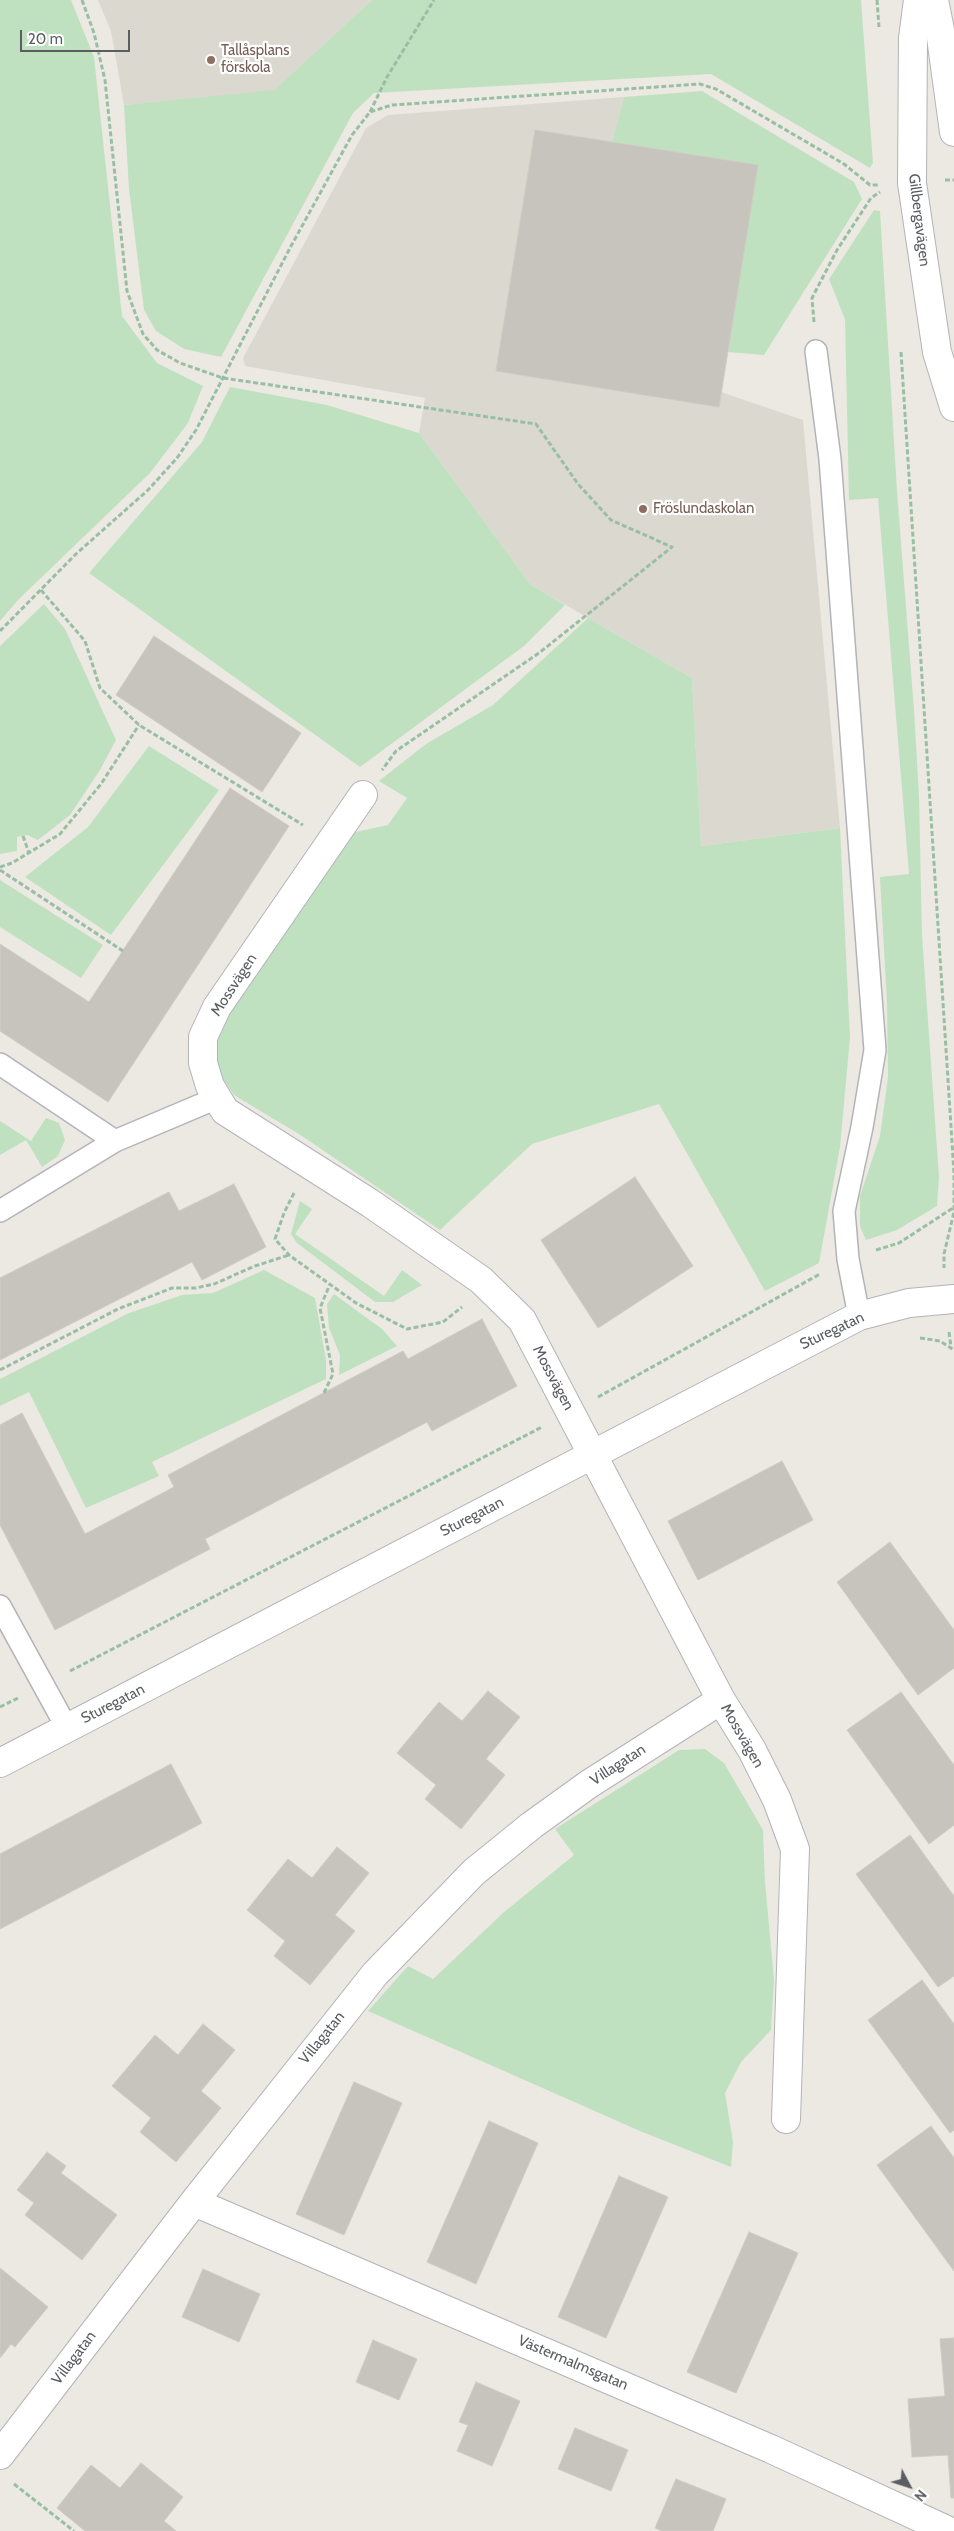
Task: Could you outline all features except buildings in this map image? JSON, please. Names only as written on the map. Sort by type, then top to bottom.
[{"type":"street","name":"Gillbergavägen","points":[[918,0],[913,38],[912,183],[937,352],[954,407]]},
{"type":"street","points":[[934,0],[954,132]]},
{"type":"street","name":"Mossvägen","points":[[363,795],[217,1007],[203,1037],[203,1063],[210,1086],[225,1111],[378,1209],[488,1287],[522,1320],[594,1454],[721,1700],[752,1750],[777,1800],[795,1849],[786,2119]]},
{"type":"street","name":"Sturegatan","points":[[0,1763],[859,1316],[909,1303],[950,1299]]},
{"type":"street","name":"Villagatan","points":[[4,2467],[194,2202],[321,2039],[375,1974],[474,1872],[532,1825],[589,1784],[721,1700]]},
{"type":"street","name":"Västermalmsgatan","points":[[194,2202],[753,2441],[949,2531]]},
{"type":"lane","points":[[816,352],[830,459],[876,1050],[844,1211],[848,1259],[859,1316]]},
{"type":"lane","points":[[0,1064],[116,1141]]},
{"type":"lane","points":[[0,1211],[116,1141],[217,1098]]},
{"type":"lane","points":[[0,1606],[67,1728]]},
{"type":"path","points":[[82,0],[94,33],[106,80],[119,229],[127,290],[143,334],[157,350],[180,363],[223,378],[536,424],[578,484],[611,520],[672,547],[539,653],[396,751],[363,795]]},
{"type":"path","points":[[0,632],[76,554],[148,490],[177,458],[196,430],[352,135],[370,112],[387,76],[434,0]]},
{"type":"path","points":[[877,0],[879,29]]},
{"type":"path","points":[[370,112],[380,107],[392,105],[700,84],[716,89],[844,164],[870,185],[884,186],[871,198],[837,250],[812,298],[816,352]]},
{"type":"path","points":[[900,342],[954,1173],[954,1207],[951,1230],[944,1254],[950,1299],[951,1347],[954,1350]]},
{"type":"path","points":[[41,590],[84,641],[100,688],[139,725],[331,842]]},
{"type":"path","points":[[0,868],[12,863],[60,834],[101,784],[139,725]]},
{"type":"path","points":[[23,836],[29,853]]},
{"type":"path","points":[[0,868],[123,950]]},
{"type":"path","points":[[309,1164],[284,1213],[275,1239],[289,1255],[356,1303],[407,1329],[443,1322],[488,1287]]},
{"type":"path","points":[[0,1707],[571,1412],[848,1259],[899,1243],[954,1207]]},
{"type":"path","points":[[0,1370],[118,1309],[172,1288],[196,1288],[214,1284],[255,1266],[289,1255]]},
{"type":"path","points":[[324,1392],[333,1374],[320,1308],[330,1284]]},
{"type":"path","points":[[4,2467],[74,2531]]},
{"type":"shaded area","name":"Tallåsplans förskola","points":[[98,0],[372,0],[271,93],[124,105],[111,31]]},
{"type":"shaded area","name":"Fröslundaskolan","points":[[624,97],[612,142],[758,165],[721,392],[803,420],[840,828],[701,846],[692,678],[531,585],[419,433],[425,398],[245,366],[243,358],[366,128],[388,115]]},
{"type":"green space","points":[[0,0],[71,0],[94,57],[122,316],[157,363],[203,386],[188,423],[150,473],[19,599],[0,621]]},
{"type":"green space","points":[[372,0],[861,0],[873,163],[870,168],[711,74],[374,93],[353,113],[221,357],[184,349],[156,331],[144,310],[129,189],[124,105],[274,90]]},
{"type":"green space","points":[[702,91],[854,182],[862,199],[764,355],[728,352],[757,165],[612,142],[624,97]]},
{"type":"green space","points":[[874,210],[880,211],[897,491],[914,710],[919,796],[922,935],[939,1177],[937,1206],[897,1230],[866,1240],[860,1226],[860,1196],[880,1136],[888,1077],[887,1003],[880,877],[909,874],[878,498],[849,500],[845,319],[829,279]]},
{"type":"green space","points":[[230,387],[327,405],[419,433],[531,585],[565,605],[524,646],[360,767],[89,573],[202,442]]},
{"type":"green space","points":[[44,604],[65,629],[116,740],[100,770],[70,815],[38,840],[27,835],[17,837],[17,851],[0,854],[0,646]]},
{"type":"green space","points":[[588,618],[692,678],[701,846],[840,828],[850,1038],[840,1147],[819,1263],[765,1291],[659,1104],[532,1144],[440,1230],[302,1136],[234,1095],[212,1063],[217,1029],[351,833],[388,825],[407,798],[379,781],[426,744],[493,705]]},
{"type":"green space","points":[[149,746],[219,790],[111,935],[25,877],[88,827]]},
{"type":"green space","points":[[0,880],[103,945],[81,978],[0,927]]},
{"type":"green space","points":[[46,1118],[59,1123],[65,1140],[58,1156],[42,1167],[26,1140],[0,1155],[0,1121],[31,1141]]},
{"type":"green space","points":[[300,1201],[312,1209],[295,1234],[384,1296],[402,1270],[422,1285],[393,1302],[375,1302],[297,1243],[291,1234]]},
{"type":"green space","points":[[264,1270],[315,1298],[326,1360],[326,1379],[152,1462],[159,1476],[86,1508],[29,1392],[0,1406],[0,1379],[129,1313],[182,1295],[213,1293]]},
{"type":"green space","points":[[334,1294],[382,1329],[397,1346],[339,1375],[340,1355],[329,1328],[327,1304]]},
{"type":"green space","points":[[705,1749],[724,1763],[763,1830],[765,1882],[774,1980],[771,2030],[741,2062],[725,2093],[733,2142],[731,2167],[640,2131],[368,2011],[408,1966],[433,1979],[503,1913],[574,1855],[555,1829],[679,1750]]},
{"type":"place","name":"Tallåsplans förskola","points":[[211,60]]},
{"type":"place","name":"Fröslundaskolan","points":[[643,509]]}]
